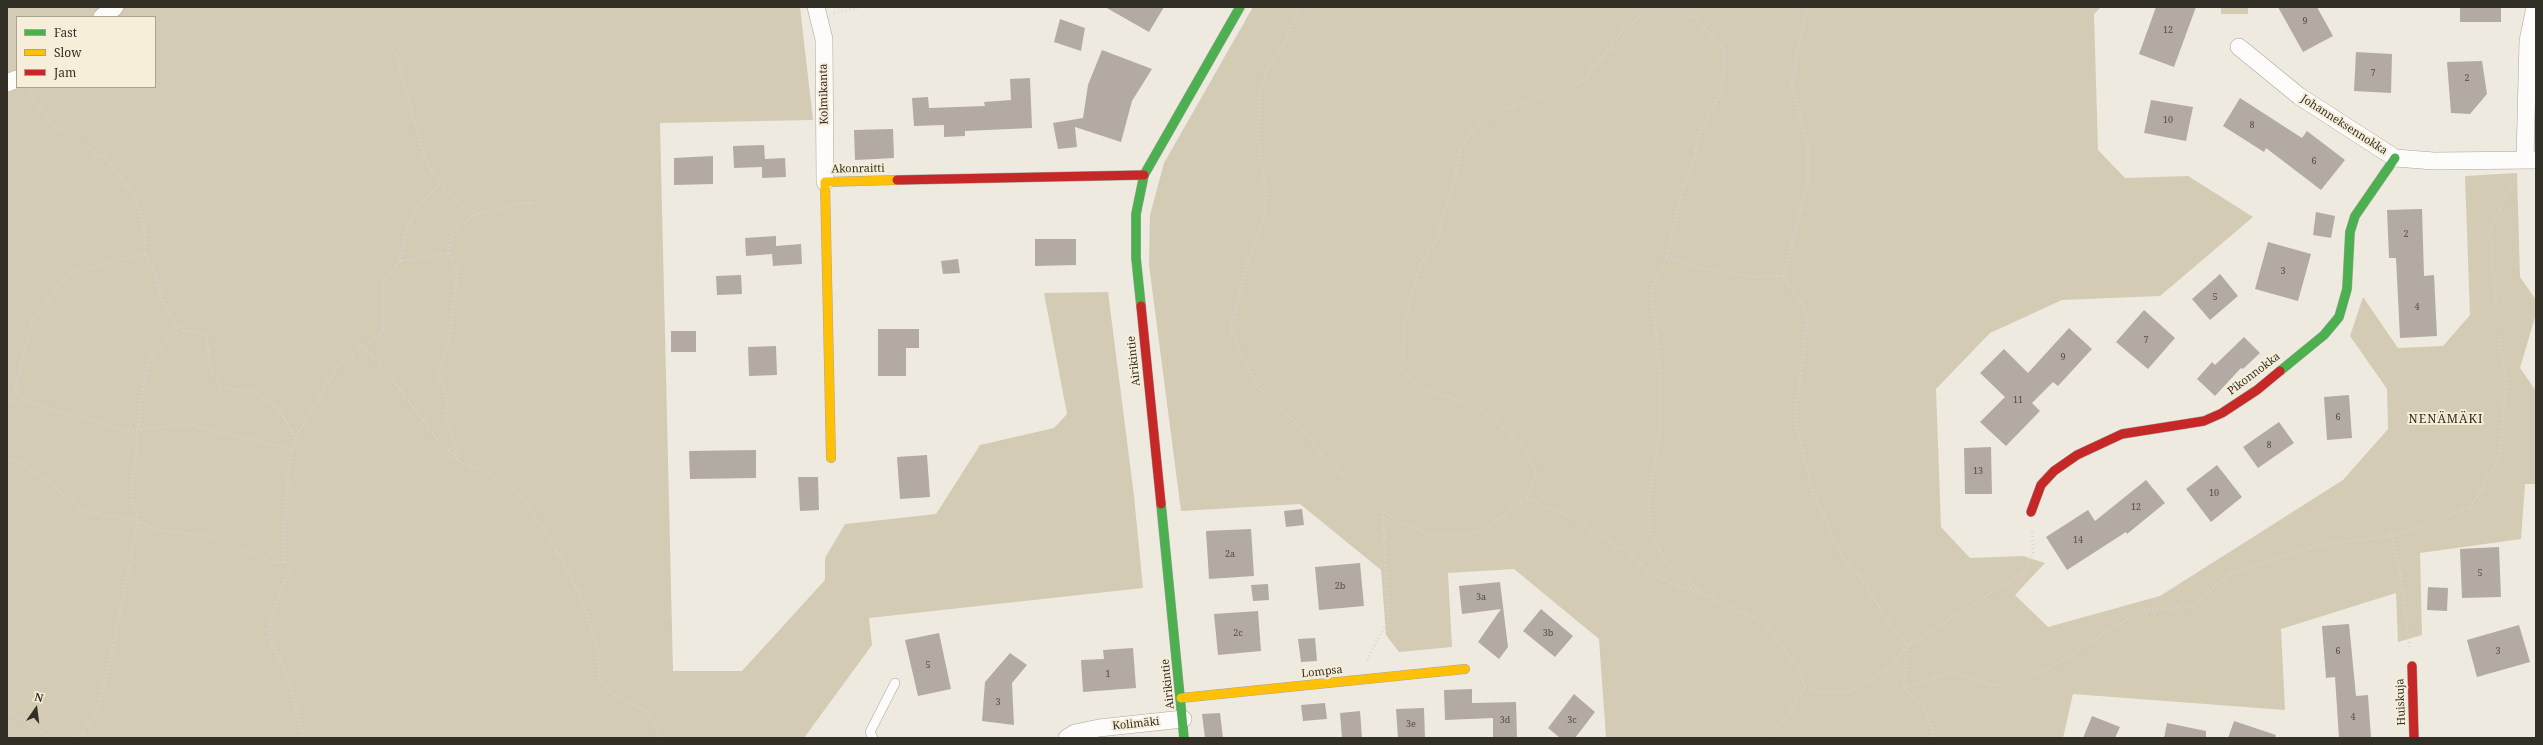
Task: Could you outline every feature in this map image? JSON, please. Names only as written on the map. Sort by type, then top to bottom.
[{"type":"street","points":[[103,16],[115,7]]},
{"type":"street","name":"Airikintie","points":[[1184,738],[1182,698],[1136,258],[1136,214],[1144,175],[1240,7]]},
{"type":"street","points":[[2530,159],[2528,41],[2535,7]]},
{"type":"street","name":"Kolmikanta","points":[[818,11],[824,39],[825,182]]},
{"type":"street","name":"Johanneksennokka","points":[[2240,47],[2300,96],[2395,158],[2434,161],[2530,159]]},
{"type":"street","name":"Pikonnokka","points":[[2031,512],[2041,485],[2077,455],[2122,434],[2204,421],[2222,413],[2257,390],[2324,335],[2339,317],[2344,304],[2347,289],[2350,232],[2355,216],[2395,158]]},
{"type":"street","name":"Akonraitti","points":[[831,458],[825,182],[1144,175]]},
{"type":"street","name":"Huiskuja","points":[[2412,666],[2414,738]]},
{"type":"street","name":"Lompsa","points":[[1182,698],[1465,669]]},
{"type":"street","name":"Kolimäki","points":[[1067,738],[1075,733],[1099,728],[1183,719]]},
{"type":"lane","points":[[874,738],[870,732],[894,683]]},
{"type":"path","points":[[818,11],[861,7]]},
{"type":"path","points":[[1299,7],[1284,44],[1268,69],[1259,98],[1258,141],[1266,191],[1264,218],[1247,264],[1230,329],[1257,386],[1300,426],[1324,458],[1383,511],[1402,524],[1432,535],[1470,536],[1527,498],[1537,473],[1522,444],[1484,412],[1450,397],[1420,388],[1402,372],[1404,325],[1420,265],[1436,242],[1458,166],[1460,147],[1473,132],[1500,111],[1583,81],[1624,29],[1641,16],[1694,16],[1724,50],[1722,90],[1697,139],[1695,158],[1683,186],[1667,256],[1651,291],[1658,349],[1661,407],[1659,438],[1649,496],[1650,532],[1668,566],[1706,596]]},
{"type":"path","points":[[1808,7],[1797,52],[1792,84],[1808,147],[1808,183],[1783,276],[1808,314],[1795,418],[1811,487],[1842,557],[1863,581],[1885,617],[1907,646],[1904,688],[1926,710],[1935,738]]},
{"type":"path","points":[[396,55],[405,82],[426,163],[441,183],[462,205],[479,214]]},
{"type":"path","points":[[26,88],[51,123],[109,162],[135,197],[145,234],[145,253],[156,275],[162,301],[179,331]]},
{"type":"path","points":[[2496,303],[2490,230],[2530,159]]},
{"type":"path","points":[[303,738],[291,686],[270,638],[270,621],[290,568],[285,562],[284,536],[291,449],[295,438],[341,361],[362,345],[383,332],[383,282],[400,261],[406,231],[416,208],[441,183]]},
{"type":"path","points":[[458,460],[446,415],[448,400],[438,374],[450,340],[458,272],[448,253],[450,239],[458,227],[474,215],[520,203],[535,203]]},
{"type":"path","points":[[23,400],[15,388],[31,324],[68,274],[145,253]]},
{"type":"path","points":[[400,261],[448,253]]},
{"type":"path","points":[[1667,256],[1705,269],[1754,277],[1783,276]]},
{"type":"path","points":[[70,738],[82,734],[100,705],[138,520],[132,498],[141,398],[148,360],[179,331],[191,331],[207,336],[209,365],[221,388],[254,392],[279,409],[295,438]]},
{"type":"path","points":[[1904,688],[1952,673],[1995,686],[2002,684],[2050,668],[2141,610],[2193,607],[2229,574],[2320,545],[2392,536],[2471,507],[2500,457],[2506,383],[2498,333]]},
{"type":"path","points":[[362,345],[389,375],[439,442],[458,460],[493,476],[525,500],[562,558],[585,608],[598,652],[599,680],[611,693],[648,712],[660,738]]},
{"type":"path","points":[[7,402],[23,400],[127,431],[187,424],[291,449]]},
{"type":"path","points":[[7,458],[21,460],[85,511],[138,520],[154,529],[207,536],[276,563],[285,562]]},
{"type":"path","points":[[1527,498],[1568,516],[1627,552],[1657,577],[1706,596],[1766,624],[1801,672],[1806,687],[1820,693],[1848,692],[1888,670],[1907,646],[2022,574],[2028,566],[2033,552],[2031,512]]},
{"type":"path","points":[[1357,680],[1388,620],[1383,511]]},
{"type":"path","points":[[2392,536],[2400,574],[2412,666]]},
{"type":"path","points":[[1767,738],[1786,718],[1806,687]]},
{"type":"path","points":[[7,710],[51,738]]},
{"type":"shaded area","points":[[7,7],[800,7],[813,120],[660,123],[673,671],[742,671],[825,580],[825,558],[845,524],[936,514],[980,445],[1054,428],[1067,414],[1044,293],[1108,292],[1134,496],[1143,588],[869,618],[872,645],[804,738],[7,738]]},
{"type":"shaded area","points":[[1253,7],[2101,7],[2094,14],[2098,150],[2125,178],[2188,176],[2253,217],[2160,296],[2062,300],[1990,333],[1936,389],[1941,527],[1970,558],[2023,556],[2045,563],[2015,595],[2048,627],[2160,596],[2343,480],[2388,429],[2387,389],[2350,336],[2363,297],[2398,348],[2443,346],[2470,315],[2465,176],[2517,173],[2520,277],[2536,300],[2536,314],[2520,368],[2536,391],[2536,484],[2525,484],[2521,539],[2420,553],[2422,635],[2398,642],[2396,593],[2281,629],[2285,710],[2073,694],[2063,738],[1606,738],[1599,639],[1514,569],[1448,573],[1452,647],[1399,652],[1386,635],[1381,570],[1300,504],[1181,511],[1149,265],[1150,215],[1164,163]]},
{"type":"shaded area","points":[[2221,7],[2248,7],[2248,14],[2221,14]]},
{"type":"building","points":[[1105,7],[1164,7],[1149,32]]},
{"type":"building","points":[[2156,7],[2196,7],[2174,67],[2139,54]]},
{"type":"building","points":[[2278,7],[2317,7],[2333,36],[2303,52]]},
{"type":"building","points":[[2460,7],[2501,7],[2501,22],[2460,22]]},
{"type":"building","points":[[1060,19],[1085,28],[1081,51],[1054,42]]},
{"type":"building","points":[[1102,50],[1152,69],[1132,101],[1121,142],[1075,127],[1077,147],[1058,149],[1053,123],[1083,118],[1088,85]]},
{"type":"building","points":[[2356,52],[2392,54],[2391,93],[2354,91]]},
{"type":"building","points":[[2482,61],[2487,94],[2470,114],[2451,113],[2447,62]]},
{"type":"building","points":[[1030,78],[1032,128],[965,131],[965,136],[944,137],[944,125],[914,126],[912,98],[928,97],[929,108],[985,106],[984,102],[1011,100],[1010,79]]},
{"type":"building","points":[[2240,98],[2302,138],[2307,131],[2345,160],[2321,190],[2266,148],[2264,152],[2223,126]]},
{"type":"building","points":[[2151,100],[2193,107],[2186,141],[2144,133]]},
{"type":"building","points":[[893,129],[894,158],[855,160],[854,130]]},
{"type":"building","points":[[764,145],[765,159],[785,158],[786,177],[762,178],[762,167],[734,168],[733,146]]},
{"type":"building","points":[[713,156],[713,184],[674,185],[674,158]]},
{"type":"building","points":[[2422,209],[2424,276],[2434,275],[2437,336],[2400,338],[2396,258],[2389,258],[2387,210]]},
{"type":"building","points":[[2316,212],[2335,216],[2331,238],[2313,235]]},
{"type":"building","points":[[776,236],[776,246],[801,244],[802,264],[773,266],[772,254],[746,256],[745,238]]},
{"type":"building","points":[[1035,239],[1076,239],[1076,265],[1035,266]]},
{"type":"building","points":[[2268,242],[2311,254],[2298,301],[2255,289]]},
{"type":"building","points":[[958,259],[960,273],[943,274],[941,261]]},
{"type":"building","points":[[2220,274],[2238,296],[2210,320],[2192,299]]},
{"type":"building","points":[[741,275],[742,294],[717,295],[716,276]]},
{"type":"building","points":[[2144,310],[2175,338],[2148,369],[2116,342]]},
{"type":"building","points":[[2069,328],[2092,349],[2058,386],[2053,382],[2032,403],[2040,411],[2006,446],[1980,422],[2005,397],[1980,373],[2004,349],[2028,373]]},
{"type":"building","points":[[878,329],[919,329],[919,348],[906,348],[906,376],[878,376]]},
{"type":"building","points":[[671,331],[696,331],[696,352],[671,352]]},
{"type":"building","points":[[2244,337],[2260,353],[2243,369],[2241,368],[2215,396],[2197,379],[2212,362],[2215,365]]},
{"type":"building","points":[[776,346],[777,375],[749,376],[748,347]]},
{"type":"building","points":[[2349,395],[2352,438],[2327,440],[2324,397]]},
{"type":"building","points":[[2279,422],[2294,443],[2258,468],[2243,447]]},
{"type":"building","points":[[1991,447],[1992,494],[1965,494],[1964,448]]},
{"type":"building","points":[[756,450],[756,478],[690,479],[689,451]]},
{"type":"building","points":[[927,455],[930,497],[900,499],[897,457]]},
{"type":"building","points":[[2217,465],[2242,497],[2211,522],[2186,489]]},
{"type":"building","points":[[798,477],[818,477],[819,510],[800,511]]},
{"type":"building","points":[[2146,480],[2165,503],[2127,534],[2126,532],[2067,570],[2046,537],[2088,510],[2095,521]]},
{"type":"building","points":[[1302,509],[1304,525],[1286,527],[1284,511]]},
{"type":"building","points":[[1251,529],[1254,576],[1209,579],[1206,531]]},
{"type":"building","points":[[2499,547],[2501,597],[2462,598],[2460,549]]},
{"type":"building","points":[[1360,563],[1364,606],[1319,610],[1315,567]]},
{"type":"building","points":[[1500,582],[1508,647],[1499,659],[1478,642],[1501,609],[1462,614],[1459,586]]},
{"type":"building","points":[[1268,584],[1269,600],[1253,601],[1251,585]]},
{"type":"building","points":[[2428,587],[2448,588],[2447,611],[2427,610]]},
{"type":"building","points":[[1541,609],[1573,636],[1555,657],[1523,631]]},
{"type":"building","points":[[1258,611],[1261,651],[1218,655],[1214,614]]},
{"type":"building","points":[[2349,624],[2356,696],[2368,695],[2371,738],[2339,738],[2335,677],[2326,678],[2322,626]]},
{"type":"building","points":[[2519,625],[2530,662],[2477,677],[2467,640]]},
{"type":"building","points":[[939,633],[951,689],[918,696],[905,640]]},
{"type":"building","points":[[1315,638],[1317,661],[1301,662],[1298,639]]},
{"type":"building","points":[[1133,648],[1136,688],[1083,692],[1081,660],[1104,659],[1103,650]]},
{"type":"building","points":[[1010,653],[1027,665],[1012,683],[1014,725],[982,721],[985,682]]},
{"type":"building","points":[[1472,689],[1472,703],[1516,702],[1517,738],[1493,738],[1493,718],[1445,720],[1444,690]]},
{"type":"building","points":[[1574,694],[1595,712],[1575,738],[1560,738],[1548,728]]},
{"type":"building","points":[[1325,703],[1327,719],[1303,721],[1301,705]]},
{"type":"building","points":[[1424,708],[1425,738],[1398,738],[1396,709]]},
{"type":"building","points":[[1360,711],[1362,738],[1342,738],[1340,713]]},
{"type":"building","points":[[1220,713],[1223,738],[1205,738],[1202,714]]},
{"type":"building","points":[[2092,716],[2120,727],[2115,738],[2083,738]]},
{"type":"building","points":[[2234,721],[2276,735],[2275,738],[2228,738]]},
{"type":"building","points":[[2167,723],[2206,731],[2206,738],[2164,738]]},
{"type":"traffic: fast","points":[[1141,306],[1136,258],[1136,214],[1144,175],[1240,7]]},
{"type":"traffic: fast","points":[[2280,371],[2324,335],[2339,317],[2347,289],[2350,232],[2355,216],[2395,158]]},
{"type":"traffic: fast","points":[[1161,504],[1184,738]]},
{"type":"traffic: slow","points":[[831,458],[825,182],[897,180]]},
{"type":"traffic: slow","points":[[1181,698],[1465,669]]},
{"type":"traffic: jam","points":[[897,180],[1144,175]]},
{"type":"traffic: jam","points":[[1141,306],[1161,504]]},
{"type":"traffic: jam","points":[[2031,512],[2041,485],[2054,471],[2077,455],[2122,434],[2204,421],[2222,413],[2257,390],[2280,371]]},
{"type":"traffic: jam","points":[[2412,666],[2414,738]]},
{"type":"district","name":"NENÄMÄKI","points":[[2446,420]]}]
